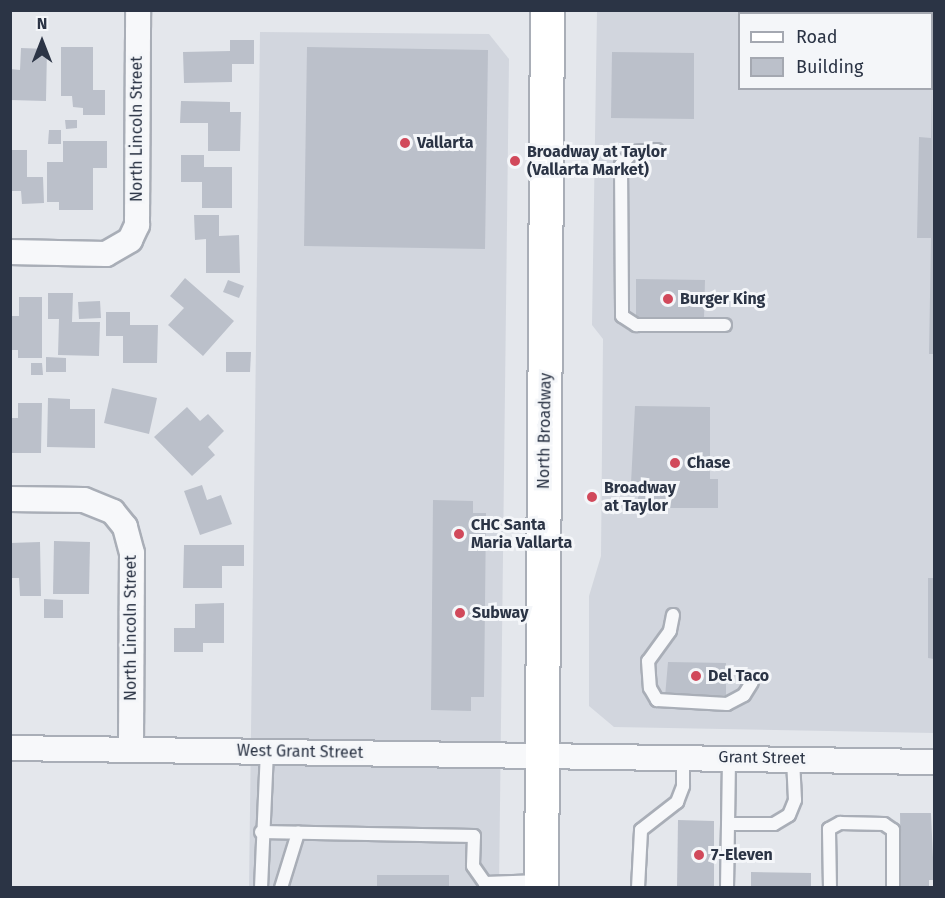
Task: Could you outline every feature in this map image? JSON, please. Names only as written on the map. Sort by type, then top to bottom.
[{"type":"main road","name":"North Broadway","points":[[546,885],[541,754],[547,10]]},
{"type":"street","name":"North Lincoln Street","points":[[10,252],[106,254],[127,246],[137,225],[138,10]]},
{"type":"street","name":"North Lincoln Street","points":[[10,499],[84,500],[113,512],[125,527],[132,554],[131,750]]},
{"type":"street","name":"West Grant Street","points":[[10,748],[590,755]]},
{"type":"street","name":"Grant Street","points":[[590,755],[934,762]]},
{"type":"lane","points":[[657,150],[633,152],[621,165],[622,316],[636,326],[725,326]]},
{"type":"lane","points":[[673,615],[670,631],[648,661],[650,688],[657,700],[727,704],[744,695],[753,682]]},
{"type":"lane","points":[[261,888],[261,832],[267,751]]},
{"type":"lane","points":[[638,888],[641,830],[676,802],[683,786],[683,756]]},
{"type":"lane","points":[[727,888],[729,758]]},
{"type":"lane","points":[[728,824],[774,824],[789,815],[795,800],[793,759]]},
{"type":"lane","points":[[830,888],[829,830],[840,823],[884,824],[893,830],[893,888]]},
{"type":"lane","points":[[261,832],[474,836],[473,866],[484,885],[546,885]]},
{"type":"lane","points":[[281,888],[298,833]]},
{"type":"shaded area","points":[[597,11],[934,11],[934,733],[614,727],[589,706],[589,596],[601,556],[603,339],[592,325]]},
{"type":"shaded area","points":[[260,32],[489,34],[509,59],[499,887],[249,888]]},
{"type":"building","points":[[230,40],[254,40],[254,64],[232,64],[232,82],[184,83],[183,52],[230,51]]},
{"type":"building","points":[[61,47],[93,47],[93,90],[105,90],[105,115],[83,115],[83,108],[73,107],[72,96],[61,96]]},
{"type":"building","points":[[307,47],[488,50],[485,249],[304,246]]},
{"type":"building","points":[[21,48],[47,49],[46,101],[10,100],[10,69],[20,70]]},
{"type":"building","points":[[612,52],[694,53],[694,119],[611,118]]},
{"type":"building","points":[[932,90],[934,354],[929,354],[931,238],[917,238],[919,137],[931,138]]},
{"type":"building","points":[[181,101],[230,102],[230,112],[241,112],[240,151],[208,151],[208,123],[180,123]]},
{"type":"building","points":[[65,120],[77,120],[77,128],[66,129]]},
{"type":"building","points":[[49,130],[61,130],[61,144],[48,144]]},
{"type":"building","points":[[63,141],[107,141],[107,168],[93,168],[93,210],[59,210],[59,202],[47,202],[47,162],[63,162]]},
{"type":"building","points":[[10,150],[27,150],[27,177],[43,177],[44,203],[22,204],[21,191],[10,191]]},
{"type":"building","points":[[181,155],[204,155],[204,167],[232,167],[232,208],[202,208],[202,182],[181,182]]},
{"type":"building","points":[[194,215],[219,215],[219,236],[239,235],[240,273],[206,273],[206,239],[195,240]]},
{"type":"building","points":[[185,278],[234,321],[203,356],[168,325],[184,308],[170,296]]},
{"type":"building","points":[[636,279],[705,280],[704,318],[636,317]]},
{"type":"building","points":[[228,280],[244,286],[239,298],[223,292]]},
{"type":"building","points":[[48,293],[73,293],[72,322],[100,322],[99,356],[58,355],[59,319],[48,319]]},
{"type":"building","points":[[19,297],[42,297],[42,358],[18,358],[18,350],[10,350],[10,316],[19,316]]},
{"type":"building","points":[[100,301],[101,318],[79,319],[78,302]]},
{"type":"building","points":[[106,312],[130,312],[130,325],[158,325],[157,363],[123,363],[123,336],[106,336]]},
{"type":"building","points":[[226,352],[251,352],[250,372],[226,372]]},
{"type":"building","points":[[46,357],[66,358],[66,372],[46,372]]},
{"type":"building","points":[[31,363],[42,363],[43,375],[31,375]]},
{"type":"building","points":[[112,388],[157,398],[149,434],[104,423]]},
{"type":"building","points":[[48,398],[70,399],[70,409],[95,409],[95,448],[47,447]]},
{"type":"building","points":[[18,403],[42,403],[41,453],[10,453],[10,418],[18,418]]},
{"type":"building","points":[[635,406],[710,407],[710,479],[718,479],[718,508],[638,508],[638,483],[631,483]]},
{"type":"building","points":[[187,407],[200,421],[208,414],[224,431],[208,447],[215,455],[192,476],[154,437]]},
{"type":"building","points":[[202,485],[207,500],[221,495],[232,524],[200,535],[184,491]]},
{"type":"building","points":[[433,500],[473,501],[473,513],[486,513],[484,697],[471,697],[471,711],[431,710]]},
{"type":"building","points":[[54,541],[90,542],[89,594],[53,594]]},
{"type":"building","points":[[40,542],[41,596],[20,596],[19,578],[10,578],[10,543]]},
{"type":"building","points":[[184,545],[244,545],[244,566],[222,566],[222,588],[183,588]]},
{"type":"building","points":[[928,578],[934,578],[934,659],[928,658]]},
{"type":"building","points":[[44,599],[63,600],[63,618],[44,618]]},
{"type":"building","points":[[224,603],[224,643],[203,643],[203,652],[174,652],[174,628],[195,628],[195,604]]},
{"type":"building","points":[[668,662],[726,663],[726,695],[665,697]]},
{"type":"building","points":[[900,813],[931,813],[934,880],[929,880],[929,888],[901,888]]},
{"type":"building","points":[[678,820],[714,821],[714,888],[677,888]]},
{"type":"building","points":[[751,872],[811,873],[811,888],[751,888]]},
{"type":"building","points":[[377,875],[449,875],[449,888],[377,888]]},
{"type":"place","name":"Vallarta","points":[[405,143]]},
{"type":"place","name":"Broadway at Taylor (Vallarta Market)","points":[[515,161]]},
{"type":"place","name":"Burger King","points":[[668,299]]},
{"type":"place","name":"Chase","points":[[675,463]]},
{"type":"place","name":"Broadway at Taylor","points":[[592,497]]},
{"type":"place","name":"CHC Santa Maria Vallarta","points":[[459,534]]},
{"type":"place","name":"Subway","points":[[460,613]]},
{"type":"place","name":"Del Taco","points":[[696,676]]},
{"type":"place","name":"7-Eleven","points":[[699,855]]}]
